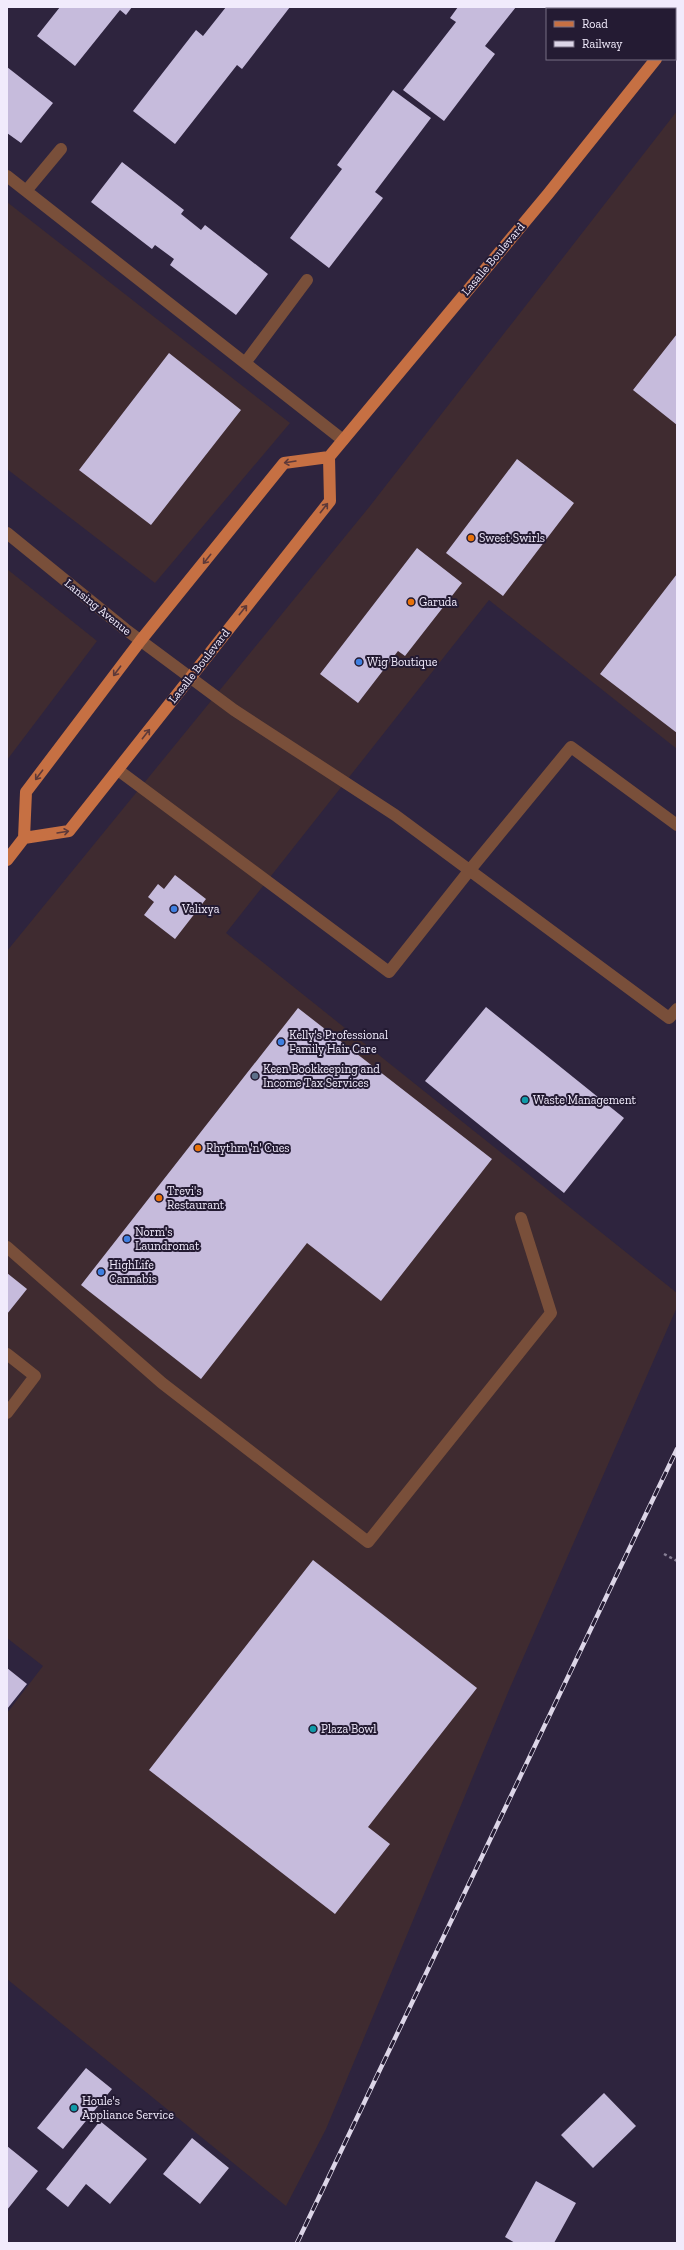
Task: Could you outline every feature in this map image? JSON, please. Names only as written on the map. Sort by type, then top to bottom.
[{"type":"main road","name":"Lasalle Boulevard","points":[[24,838],[69,831],[330,501],[329,457],[548,194],[655,60]]},
{"type":"main road","points":[[7,860],[24,838],[26,792],[140,640],[284,463],[329,457]]},
{"type":"street","points":[[26,191],[61,149]]},
{"type":"street","points":[[7,176],[343,440]]},
{"type":"street","points":[[245,363],[307,280]]},
{"type":"street","name":"Lansing Avenue","points":[[7,533],[140,640],[234,710],[395,815],[669,1018],[677,1009]]},
{"type":"street","points":[[118,770],[389,972],[469,871],[571,747],[677,825]]},
{"type":"street","points":[[7,1247],[162,1383],[368,1542],[552,1313],[520,1218]]},
{"type":"street","points":[[7,1354],[35,1376],[7,1413]]},
{"type":"path","points":[[664,1554],[677,1561]]},
{"type":"shaded area","points":[[677,111],[677,749],[489,600],[226,933],[677,1293],[677,1307],[509,1690],[326,2129],[286,2206],[7,1979],[7,1713],[43,1666],[7,1638],[7,951],[370,506]]},
{"type":"shaded area","points":[[7,202],[290,423],[155,583],[7,469]]},
{"type":"shaded area","points":[[7,569],[97,641],[7,760]]},
{"type":"building","points":[[60,7],[132,7],[126,15],[120,10],[75,66],[37,36]]},
{"type":"building","points":[[226,7],[290,7],[242,69],[237,65],[175,144],[133,111],[196,30],[203,36]]},
{"type":"building","points":[[458,7],[516,7],[485,46],[495,54],[444,121],[403,90],[456,22],[450,18]]},
{"type":"building","points":[[7,67],[53,103],[21,143],[7,133]]},
{"type":"building","points":[[393,90],[431,118],[375,192],[383,198],[329,268],[290,238],[342,169],[337,165]]},
{"type":"building","points":[[122,162],[184,210],[181,214],[201,230],[205,225],[268,274],[236,315],[170,265],[174,259],[155,245],[152,249],[91,202]]},
{"type":"building","points":[[677,334],[677,425],[633,390]]},
{"type":"building","points":[[169,353],[241,410],[151,525],[79,470]]},
{"type":"building","points":[[517,459],[574,503],[503,596],[446,553]]},
{"type":"building","name":"Garuda","points":[[417,548],[462,583],[405,656],[398,651],[358,703],[320,674]]},
{"type":"building","points":[[677,574],[677,733],[600,674]]},
{"type":"building","name":"Valixya","points":[[175,875],[206,899],[175,939],[144,915],[154,902],[148,897],[158,884],[164,889]]},
{"type":"building","name":"Waste Management","points":[[486,1007],[624,1118],[564,1193],[425,1081]]},
{"type":"building","points":[[298,1008],[492,1159],[381,1301],[307,1243],[201,1379],[81,1285]]},
{"type":"building","points":[[7,1273],[27,1289],[7,1314]]},
{"type":"building","name":"Plaza Bowl","points":[[313,1560],[477,1688],[368,1827],[390,1844],[335,1914],[149,1770]]},
{"type":"building","points":[[7,1668],[27,1684],[7,1709]]},
{"type":"building","name":"Houle's Appliance Service","points":[[86,2068],[112,2089],[63,2149],[37,2128]]},
{"type":"building","points":[[604,2093],[636,2126],[593,2168],[561,2135]]},
{"type":"building","points":[[100,2121],[147,2159],[110,2204],[86,2184],[68,2207],[46,2189]]},
{"type":"building","points":[[192,2138],[229,2168],[200,2204],[163,2174]]},
{"type":"building","points":[[7,2146],[38,2171],[7,2210]]},
{"type":"building","points":[[536,2181],[576,2203],[554,2243],[515,2243],[505,2237]]},
{"type":"railway","points":[[297,2243],[677,1449]]},
{"type":"place","name":"Sweet Swirls","points":[[471,538]]},
{"type":"place","name":"Garuda","points":[[411,602]]},
{"type":"place","name":"Wig Boutique","points":[[359,662]]},
{"type":"place","name":"Valixya","points":[[174,909]]},
{"type":"place","name":"Kelly's Professional Family Hair Care","points":[[281,1042]]},
{"type":"place","name":"Keen Bookkeeping and Income Tax Services","points":[[255,1076]]},
{"type":"place","name":"Waste Management","points":[[525,1100]]},
{"type":"place","name":"Rhythm 'n' Cues","points":[[198,1148]]},
{"type":"place","name":"Trevi's Restaurant","points":[[159,1198]]},
{"type":"place","name":"Norm's Laundromat","points":[[127,1239]]},
{"type":"place","name":"HighLife Cannabis","points":[[101,1272]]},
{"type":"place","name":"Plaza Bowl","points":[[313,1729]]},
{"type":"place","name":"Houle's Appliance Service","points":[[74,2108]]}]
